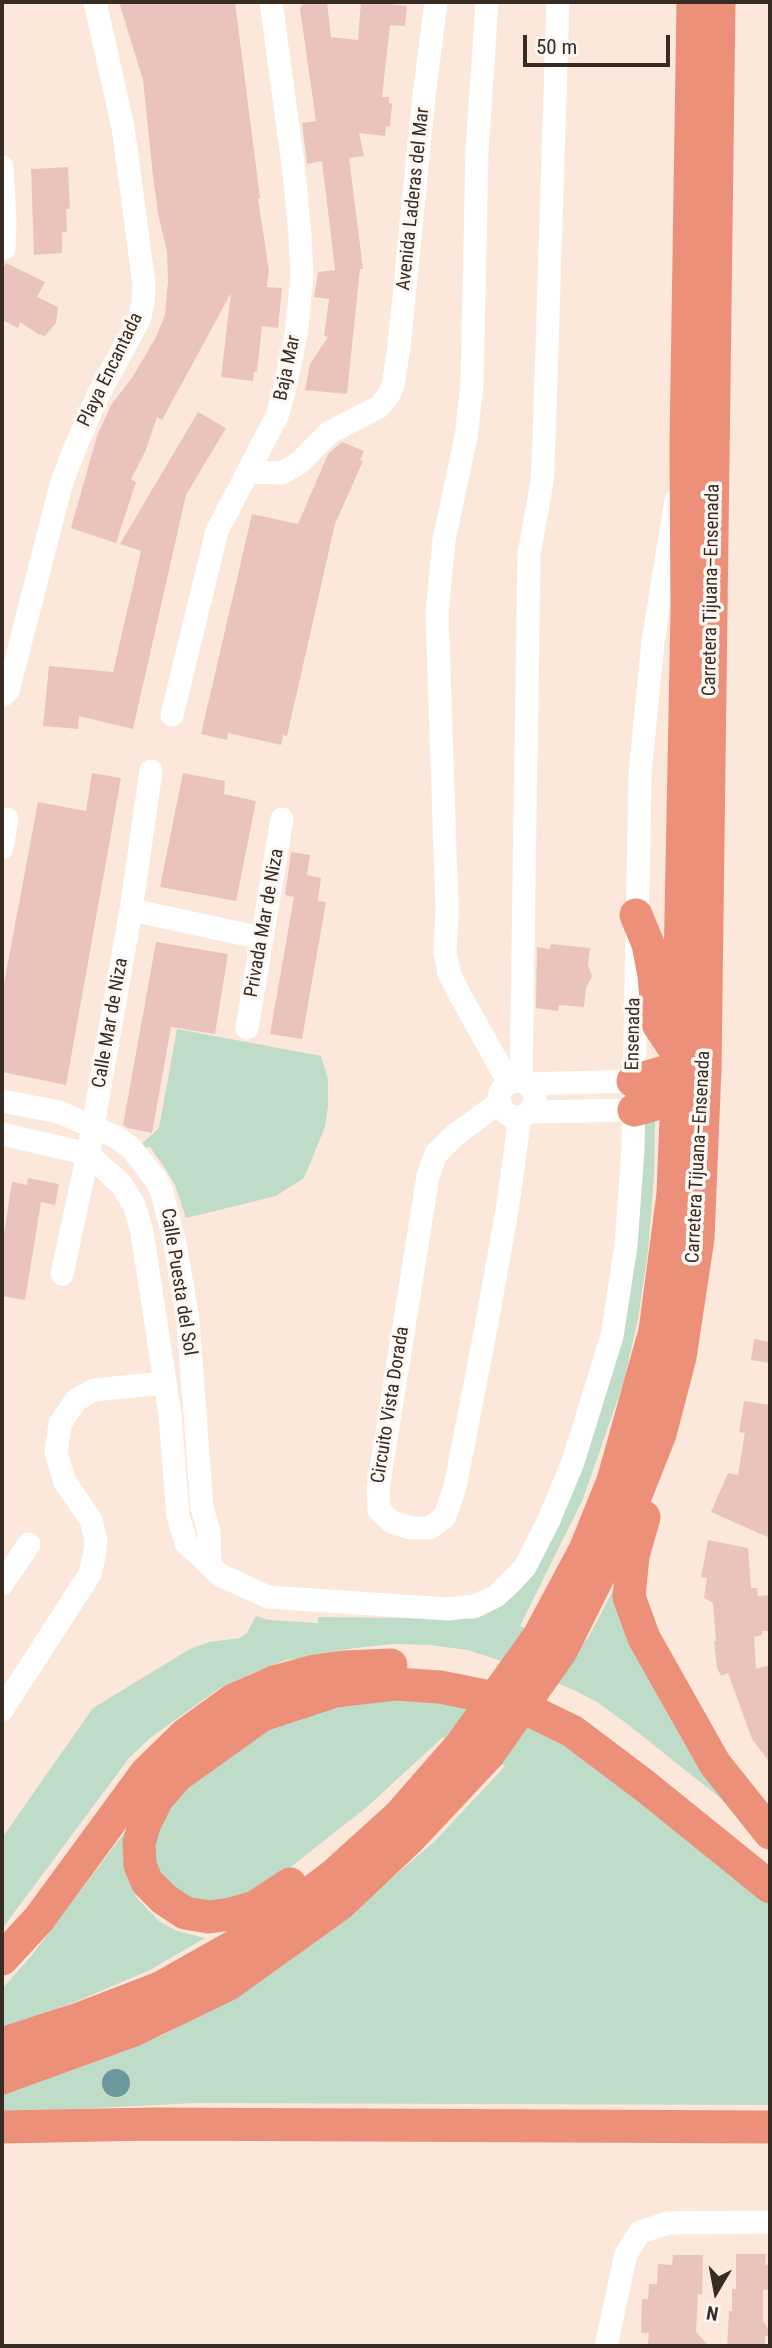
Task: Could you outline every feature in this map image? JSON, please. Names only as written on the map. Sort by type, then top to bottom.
[{"type":"highway","name":"Carretera Tijuana–Ensenada","points":[[550,1643],[613,1481],[641,1385],[655,1331],[673,1194],[687,613],[686,446],[693,2]]},
{"type":"highway","name":"Carretera Tijuana–Ensenada","points":[[2,2078],[134,2030],[227,1985],[340,1904],[410,1839],[550,1643],[624,1525],[660,1434],[680,1357],[698,1238],[705,1055],[719,2]]},
{"type":"highway","points":[[634,1096],[678,1073],[658,1024],[654,975],[648,944],[636,915]]},
{"type":"highway","points":[[660,1434],[648,1505],[633,1556],[629,1597],[644,1637],[715,1764],[770,1833]]},
{"type":"highway","points":[[2,1959],[39,1919],[146,1773],[186,1734],[233,1700],[274,1682],[315,1671],[344,1667],[425,1666],[474,1671],[523,1684],[582,1716],[770,1863]]},
{"type":"highway","points":[[399,1816],[341,1849],[255,1907],[231,1914],[209,1917],[185,1913],[164,1899],[147,1882],[140,1865],[139,1843],[157,1799],[178,1775],[205,1754],[262,1715],[335,1691],[395,1684],[440,1687],[510,1701],[572,1731],[770,1887]]},
{"type":"highway","name":"Carretera Tijuana–Ensenada","points":[[2,2044],[82,2018],[160,1988],[248,1938],[335,1874],[475,1750]]},
{"type":"highway","points":[[2,2127],[153,2124],[770,2127]]},
{"type":"street","name":"Playa Encantada","points":[[5,694],[68,465],[98,395],[139,320],[143,303],[144,285],[123,127],[94,2]]},
{"type":"street","name":"Baja Mar","points":[[172,715],[217,531],[277,416],[296,335],[302,276],[294,172],[271,2]]},
{"type":"street","name":"Avenida Laderas del Mar","points":[[249,471],[282,473],[299,463],[330,432],[379,407],[393,386],[436,2]]},
{"type":"street","points":[[487,2],[477,151],[472,384],[466,438],[444,540],[437,613],[447,909],[445,952],[449,973],[514,1087],[535,1094],[536,1100],[525,1114]]},
{"type":"street","points":[[558,2],[544,440],[542,482],[529,554],[514,1087],[508,1114],[584,1111],[634,1096]]},
{"type":"street","points":[[2,167],[5,220],[2,249]]},
{"type":"street","name":"Ensenada","points":[[496,1596],[525,1567],[549,1520],[573,1462],[612,1336],[625,1246],[634,1096],[640,774],[651,654],[686,446]]},
{"type":"street","name":"Calle Mar de Niza","points":[[62,1274],[88,1154],[131,910],[151,771]]},
{"type":"street","points":[[2,848],[7,819]]},
{"type":"street","name":"Privada Mar de Niza","points":[[247,1028],[282,819]]},
{"type":"street","points":[[131,910],[262,939]]},
{"type":"street","points":[[514,1087],[583,1082],[634,1096]]},
{"type":"street","points":[[583,1082],[584,1111]]},
{"type":"street","name":"Circuito Vista Dorada","points":[[514,1087],[436,1154],[428,1176],[378,1489],[379,1510],[392,1522],[411,1528],[430,1528],[445,1516],[455,1487],[525,1114]]},
{"type":"street","name":"Calle Puesta del Sol","points":[[2,1101],[59,1112],[93,1125],[132,1149],[157,1181],[175,1244],[188,1320],[202,1508],[209,1532],[211,1565]]},
{"type":"street","name":"Calle Puesta del Sol","points":[[2,1134],[88,1154],[122,1185],[135,1207],[142,1231],[170,1415],[177,1516],[186,1542],[220,1575],[268,1597],[448,1609],[475,1606],[496,1596]]},
{"type":"street","points":[[157,1326],[188,1320]]},
{"type":"street","points":[[2,1710],[90,1574],[94,1557],[96,1540],[91,1520],[65,1482],[55,1453],[60,1424],[76,1401],[94,1390],[164,1383]]},
{"type":"street","points":[[2,1584],[29,1544]]},
{"type":"street","points":[[606,2346],[626,2254],[640,2232],[668,2223],[770,2222]]},
{"type":"green space","points":[[177,1029],[321,1056],[328,1079],[328,1106],[325,1127],[304,1178],[276,1196],[186,1218],[175,1185],[149,1146],[138,1153],[138,1147],[159,1128]]},
{"type":"green space","points":[[655,1121],[648,1250],[638,1319],[624,1381],[583,1499],[520,1626],[579,1649],[589,1636],[618,1581],[749,1821],[626,1723],[597,1702],[574,1690],[467,1650],[394,1644],[355,1648],[283,1661],[257,1671],[220,1688],[150,1738],[129,1758],[2,1929],[2,1838],[93,1708],[190,1649],[209,1642],[240,1638],[247,1633],[256,1616],[269,1620],[318,1623],[318,1617],[473,1619],[485,1615],[520,1589],[537,1561],[583,1455],[636,1122]]},
{"type":"green space","points":[[427,1696],[546,1731],[770,1900],[770,2105],[195,2103],[2,2113],[2,2095],[163,2035],[247,1987],[351,1913],[435,1841],[505,1766],[443,1737],[367,1807],[269,1884],[207,1909],[154,1875],[155,1812],[244,1735],[342,1701]]},
{"type":"green space","points":[[128,1828],[131,1886],[137,1898],[159,1921],[177,1931],[205,1938],[150,1970],[2,2029],[2,1989],[32,1955]]},
{"type":"water","points":[[116,2069],[126,2073],[130,2083],[126,2093],[116,2097],[106,2093],[102,2083],[106,2073]]},
{"type":"building","points":[[119,2],[235,2],[269,271],[267,287],[282,288],[278,328],[262,326],[257,372],[254,372],[253,381],[221,377],[231,293],[162,420],[157,417],[145,452],[131,479],[136,482],[116,543],[71,528],[97,436],[111,405],[132,378],[156,337],[165,315],[168,281],[167,251],[158,214],[143,80]]},
{"type":"building","points":[[304,2],[327,2],[331,37],[358,40],[361,2],[388,2],[407,6],[405,26],[390,25],[382,97],[389,97],[389,103],[392,104],[390,127],[386,126],[385,136],[359,133],[364,156],[349,158],[363,269],[360,269],[347,394],[305,390],[310,364],[328,337],[324,336],[329,299],[314,297],[318,272],[335,270],[322,161],[307,164],[302,123],[316,121],[300,9]]},
{"type":"building","points":[[68,167],[70,209],[66,209],[67,232],[62,232],[62,253],[34,255],[31,169]]},
{"type":"building","points":[[6,263],[45,282],[37,297],[58,307],[56,323],[45,336],[20,322],[18,328],[2,320],[2,271]]},
{"type":"building","points":[[198,412],[226,428],[186,495],[133,729],[79,716],[78,729],[43,726],[49,666],[113,672],[141,551],[120,544]]},
{"type":"building","points":[[342,442],[364,451],[360,460],[363,461],[335,524],[287,736],[283,735],[281,745],[228,733],[227,740],[201,734],[252,514],[298,524],[328,454]]},
{"type":"building","points":[[92,773],[121,778],[66,1085],[2,1072],[2,994],[38,802],[86,811]]},
{"type":"building","points":[[183,773],[225,781],[224,794],[256,801],[236,901],[160,887]]},
{"type":"building","points":[[291,852],[310,855],[307,875],[321,878],[318,901],[326,902],[302,1039],[270,1034],[294,897],[285,895]]},
{"type":"building","points":[[156,942],[228,954],[215,1034],[171,1027],[152,1133],[123,1125]]},
{"type":"building","points":[[551,944],[590,948],[588,965],[592,976],[586,988],[584,1007],[559,1005],[558,1011],[536,1008],[537,947],[549,949]]},
{"type":"building","points":[[28,1178],[59,1184],[55,1205],[41,1202],[25,1300],[2,1296],[2,1247],[12,1182],[27,1185]]},
{"type":"building","points":[[754,1339],[770,1342],[770,1363],[751,1360]]},
{"type":"building","points":[[744,1401],[770,1405],[770,1538],[711,1512],[728,1473],[738,1475],[745,1433],[739,1432]]},
{"type":"building","points":[[708,1540],[748,1548],[751,1588],[757,1588],[758,1596],[770,1595],[770,1631],[762,1631],[762,1635],[754,1637],[756,1669],[770,1665],[770,1763],[752,1739],[728,1673],[721,1676],[717,1668],[713,1603],[704,1598],[707,1578],[701,1577]]},
{"type":"building","points":[[736,2254],[766,2254],[765,2265],[769,2264],[770,2289],[763,2290],[763,2321],[770,2331],[770,2336],[765,2336],[765,2346],[727,2346],[732,2289],[736,2289]]},
{"type":"building","points":[[673,2255],[703,2255],[702,2295],[698,2294],[696,2332],[708,2345],[648,2344],[649,2333],[641,2333],[642,2299],[648,2299],[649,2284],[657,2284],[658,2264],[672,2265]]}]
